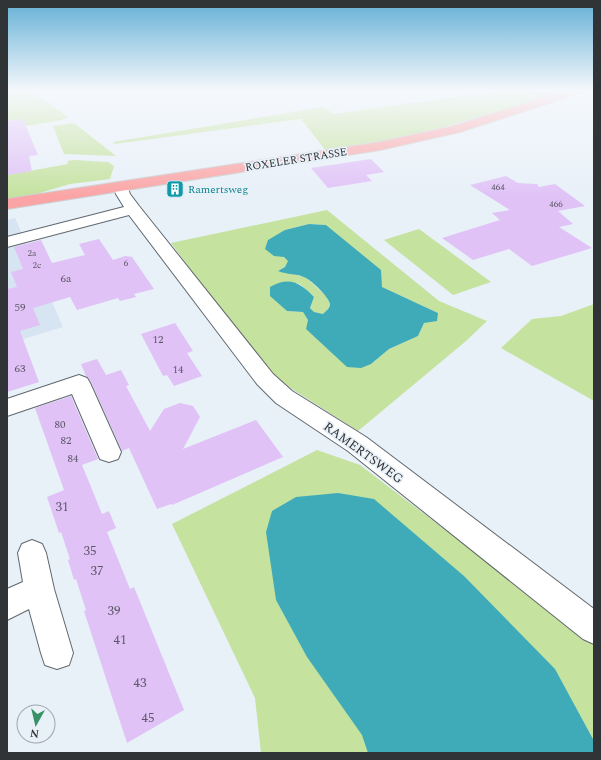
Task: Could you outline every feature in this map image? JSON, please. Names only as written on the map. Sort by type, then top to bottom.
[{"type":"main road","name":"ROXELER STRASSE","points":[[7,204],[394,144],[467,125]]},
{"type":"street","name":"RAMERTSWEG","points":[[120,186],[123,194],[133,209],[265,379],[284,397],[357,444],[594,628]]},
{"type":"street","points":[[7,242],[133,209]]},
{"type":"street","points":[[7,408],[79,383],[109,452]]},
{"type":"street","points":[[32,553],[39,589],[57,653]]},
{"type":"street","points":[[7,605],[39,589]]},
{"type":"shaded area","points":[[15,218],[63,327],[7,344],[7,220]]},
{"type":"green space","points":[[77,125],[116,156],[64,154],[53,126]]},
{"type":"green space","points":[[212,125],[253,125],[115,144],[113,142]]},
{"type":"green space","points":[[306,125],[449,125],[400,140],[326,151]]},
{"type":"green space","points":[[67,161],[108,162],[114,166],[110,179],[70,184],[30,196],[7,200],[7,175],[68,164]]},
{"type":"green space","points":[[327,210],[439,301],[487,321],[466,341],[358,431],[267,373],[171,243]],"holes":[[[309,224],[326,225],[382,287],[438,313],[424,323],[418,336],[389,349],[371,364],[308,320],[303,312],[287,311],[289,282],[300,284],[314,297],[310,308],[314,312],[323,314],[328,309],[330,304],[327,297],[306,277],[278,271],[285,267],[289,261],[284,257],[285,230]]]},
{"type":"green space","points":[[419,229],[491,282],[453,295],[384,240]]},
{"type":"green space","points":[[594,304],[594,401],[501,348],[532,319],[561,316]]},
{"type":"green space","points":[[317,450],[360,465],[594,643],[594,753],[261,753],[255,698],[172,524]]},
{"type":"water","points":[[309,224],[326,225],[381,270],[382,287],[438,313],[437,321],[424,323],[418,336],[389,349],[371,364],[361,368],[347,367],[306,329],[308,320],[303,312],[287,311],[270,296],[270,287],[283,282],[294,283],[304,288],[314,297],[310,308],[314,312],[323,314],[328,309],[330,304],[329,301],[320,290],[303,276],[278,271],[285,267],[288,261],[284,257],[274,256],[265,249],[268,240],[285,230]]},
{"type":"water","points":[[338,493],[374,499],[464,576],[555,669],[594,741],[594,753],[368,753],[362,735],[307,657],[276,600],[266,532],[272,511],[296,497]]},
{"type":"building","points":[[7,125],[26,125],[38,155],[29,156],[32,171],[7,175]]},
{"type":"building","points":[[371,159],[384,172],[366,175],[372,181],[328,188],[311,168]]},
{"type":"building","points":[[506,176],[518,183],[537,184],[539,187],[555,184],[585,206],[558,211],[573,224],[559,227],[592,248],[532,266],[509,249],[473,260],[442,238],[500,220],[492,213],[510,210],[470,185]]},
{"type":"building","points":[[99,239],[113,260],[125,256],[132,257],[154,289],[134,294],[136,297],[120,301],[118,298],[77,310],[70,297],[33,308],[40,325],[20,331],[39,382],[7,392],[7,289],[17,287],[11,272],[23,269],[14,247],[41,240],[52,263],[85,255],[79,244]]},
{"type":"building","points":[[175,323],[193,351],[187,353],[202,376],[174,386],[167,375],[163,376],[141,334]]},
{"type":"building","points":[[97,359],[106,375],[121,370],[129,385],[126,386],[150,431],[164,409],[180,403],[193,406],[200,417],[183,449],[256,420],[283,457],[172,505],[171,504],[157,509],[129,448],[122,451],[91,382],[86,376],[81,364]]},
{"type":"building","points":[[71,396],[98,459],[82,465],[102,514],[109,511],[116,528],[107,532],[130,589],[134,587],[184,710],[127,743],[84,611],[86,610],[76,579],[74,580],[68,560],[70,559],[61,532],[59,533],[47,497],[64,490],[35,408]]},
{"type":"place","name":"Ramertsweg","points":[[175,189]]}]
